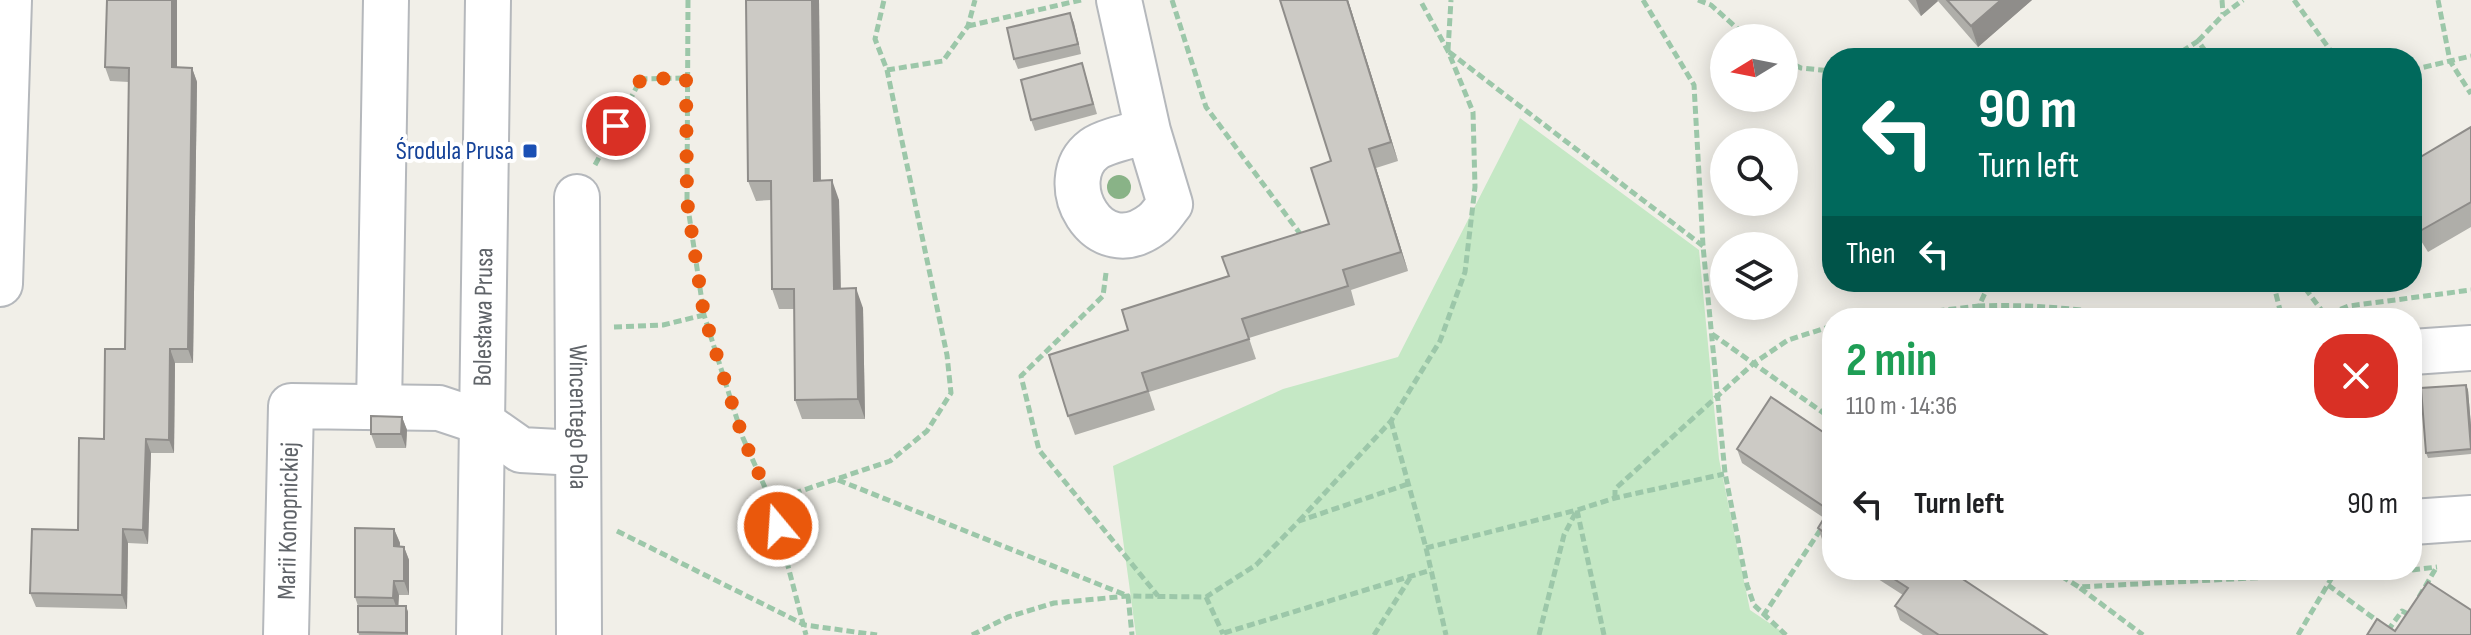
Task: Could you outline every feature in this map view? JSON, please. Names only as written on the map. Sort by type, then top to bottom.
[{"type":"street","points":[[0,284],[9,0]]},
{"type":"street","points":[[386,0],[379,408],[439,408],[481,422],[521,450],[577,453]]},
{"type":"street","name":"Bolesława Prusa","points":[[479,635],[488,0]]},
{"type":"street","points":[[1119,0],[1148,131],[1170,204],[1154,223],[1132,234],[1112,236],[1095,226],[1082,206],[1077,189],[1081,167],[1095,149],[1148,131]]},
{"type":"street","name":"Wincentego Pola","points":[[577,197],[579,635]]},
{"type":"street","points":[[2422,351],[2471,348]]},
{"type":"street","name":"Marii Konopnickiej","points":[[286,635],[291,406],[379,408]]},
{"type":"street","points":[[2422,521],[2471,518]]},
{"type":"path","points":[[688,0],[687,201],[704,315],[743,438],[771,501],[806,635]]},
{"type":"path","points":[[771,501],[890,461],[927,431],[951,393],[947,355],[887,70],[875,39],[884,0]]},
{"type":"path","points":[[887,70],[943,61],[968,26],[975,0]]},
{"type":"path","points":[[968,26],[1082,0]]},
{"type":"path","points":[[1172,0],[1206,107],[1301,235]]},
{"type":"path","points":[[976,634],[1008,617],[1054,603],[1128,596],[1206,597],[1256,565],[1391,421],[1440,341],[1465,272],[1475,187],[1473,112],[1448,51],[1420,0]]},
{"type":"path","points":[[1448,51],[1451,0]]},
{"type":"path","points":[[1643,0],[1694,85],[1703,246],[1725,473],[1747,585],[1754,605],[1786,635]]},
{"type":"path","points":[[1698,0],[1711,5],[1732,24]]},
{"type":"path","points":[[2222,0],[2223,15]]},
{"type":"path","points":[[2187,48],[2243,0]]},
{"type":"path","points":[[2294,0],[2329,48]]},
{"type":"path","points":[[2438,0],[2450,61],[2471,94]]},
{"type":"path","points":[[2198,41],[2203,48]]},
{"type":"path","points":[[1448,51],[1703,246]]},
{"type":"path","points":[[2422,68],[2471,56]]},
{"type":"path","points":[[1798,67],[1822,70]]},
{"type":"path","points":[[577,197],[641,79],[686,78]]},
{"type":"path","points":[[1112,236],[1103,296],[1021,376],[1039,450],[1158,596]]},
{"type":"path","points":[[2344,308],[2471,290]]},
{"type":"path","points":[[1979,306],[1985,292]]},
{"type":"path","points":[[1962,308],[2022,304],[2069,308]]},
{"type":"path","points":[[663,325],[704,315]]},
{"type":"path","points":[[1615,498],[1615,489],[1754,363],[1788,340],[1822,329]]},
{"type":"path","points":[[1711,333],[1822,412]]},
{"type":"path","points":[[1391,421],[1446,635]]},
{"type":"path","points":[[1426,548],[1615,498],[1725,473]]},
{"type":"path","points":[[836,480],[1128,596]]},
{"type":"path","points":[[1299,521],[1408,484]]},
{"type":"path","points":[[1539,635],[1564,535],[1577,510]]},
{"type":"path","points":[[1577,510],[1604,635]]},
{"type":"path","points":[[1763,616],[1821,528]]},
{"type":"path","points":[[578,529],[620,531],[805,625],[877,635]]},
{"type":"path","points":[[2328,585],[2389,629],[2402,611],[2408,614],[2436,568]]},
{"type":"path","points":[[1206,597],[1223,634],[1431,570]]},
{"type":"path","points":[[1374,635],[1410,577]]},
{"type":"path","points":[[2067,580],[2143,635]]},
{"type":"path","points":[[2079,587],[2216,580]]},
{"type":"path","points":[[2298,635],[2331,580]]},
{"type":"path","points":[[1128,596],[1132,635]]},
{"type":"green space","points":[[1520,118],[1699,250],[1719,459],[1750,610],[1787,635],[1136,635],[1113,466],[1283,389],[1398,357]]},
{"type":"building","points":[[107,0],[172,0],[172,67],[192,68],[188,349],[170,349],[169,440],[146,439],[143,530],[123,529],[122,595],[30,593],[32,529],[78,530],[79,438],[104,439],[105,349],[125,349],[129,68],[105,67]]},
{"type":"building","points":[[746,0],[812,0],[814,181],[832,180],[834,289],[856,288],[858,399],[795,400],[794,289],[772,289],[771,181],[748,181]]},
{"type":"building","points":[[1280,0],[1347,0],[1391,142],[1369,149],[1401,252],[1343,270],[1348,286],[1242,319],[1249,339],[1142,373],[1148,391],[1068,416],[1049,355],[1128,330],[1122,310],[1229,276],[1222,257],[1329,224],[1311,168],[1331,161]]},
{"type":"building","points":[[1947,0],[2001,0],[1971,26]]},
{"type":"building","points":[[1070,13],[1078,44],[1014,59],[1007,28]]},
{"type":"building","points":[[1082,63],[1093,104],[1031,120],[1021,80]]},
{"type":"building","points":[[2471,127],[2471,202],[2422,230],[2422,156]]},
{"type":"building","points":[[2466,385],[2471,449],[2426,453],[2422,388]]},
{"type":"building","points":[[1771,397],[1822,431],[1822,505],[1737,449]]},
{"type":"building","points":[[371,416],[402,417],[401,434],[371,434]]},
{"type":"building","points":[[355,528],[394,529],[394,546],[404,547],[404,581],[394,581],[393,598],[355,597]]},
{"type":"building","points":[[1896,580],[1964,580],[2047,635],[1939,635],[1895,606],[1908,588]]},
{"type":"building","points":[[2428,582],[2471,610],[2471,635],[2367,635],[2377,619],[2395,631]]},
{"type":"building","points":[[358,606],[406,606],[406,633],[358,632]]},
{"type":"place","name":"Środula Prusa","points":[[530,151]]},
{"type":"route","points":[[616,126],[641,79],[686,78],[687,201],[704,315],[743,438],[771,501],[778,526]]}]
